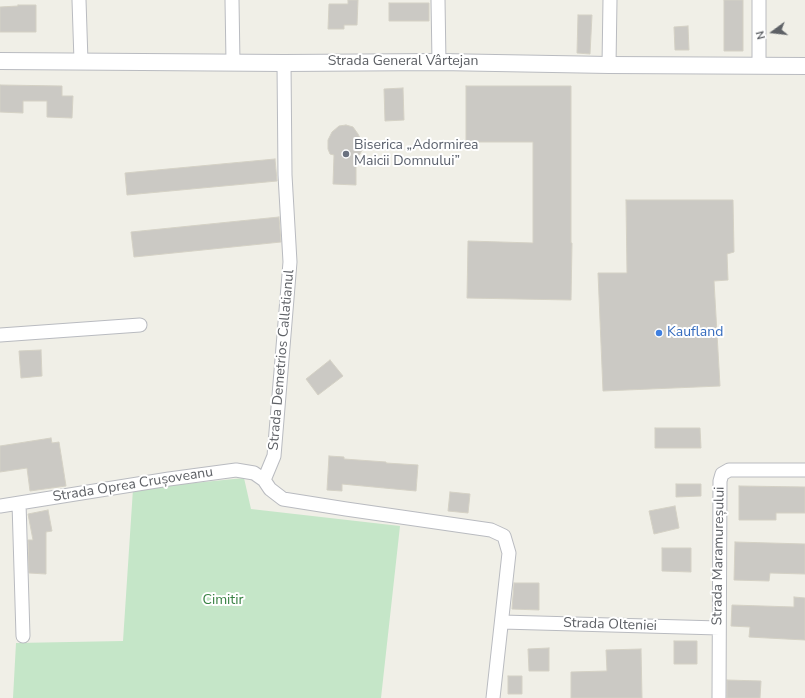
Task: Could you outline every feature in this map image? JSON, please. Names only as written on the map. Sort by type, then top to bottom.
[{"type":"street","points":[[78,0],[81,61]]},
{"type":"street","points":[[232,0],[233,62]]},
{"type":"street","points":[[438,0],[439,62]]},
{"type":"street","points":[[610,0],[610,65]]},
{"type":"street","points":[[759,0],[759,66]]},
{"type":"street","name":"Strada General Vârtejan","points":[[0,61],[439,62],[805,66]]},
{"type":"street","name":"Strada Demetrios Callatianul","points":[[264,480],[274,456],[290,262],[285,175],[284,62]]},
{"type":"street","points":[[0,335],[140,325]]},
{"type":"street","name":"Strada Oprea Crușoveanu","points":[[0,506],[169,479],[236,470],[254,472],[264,480]]},
{"type":"street","name":"Strada Maramureșului","points":[[718,698],[720,481],[722,474],[729,470],[805,470]]},
{"type":"street","points":[[264,480],[270,489],[283,499],[490,530],[504,536],[509,553],[493,698]]},
{"type":"street","points":[[19,503],[22,636]]},
{"type":"street","name":"Strada Olteniei","points":[[502,622],[719,628]]},
{"type":"green space","name":"Cimitir","points":[[244,478],[251,509],[400,526],[381,698],[13,698],[16,643],[123,641],[133,489]]},
{"type":"building","points":[[348,0],[358,0],[357,25],[344,25],[344,29],[328,29],[329,4],[348,4]]},
{"type":"building","points":[[724,0],[743,0],[743,51],[724,51]]},
{"type":"building","points":[[389,3],[429,3],[429,21],[389,21]]},
{"type":"building","points":[[36,5],[36,32],[0,32],[0,7]]},
{"type":"building","points":[[578,15],[592,15],[590,54],[577,53]]},
{"type":"building","points":[[688,26],[689,50],[675,50],[674,27]]},
{"type":"building","points":[[0,85],[62,86],[62,96],[73,96],[72,118],[47,117],[47,101],[23,101],[23,113],[0,112]]},
{"type":"building","points":[[466,86],[571,86],[571,300],[467,298],[468,241],[533,243],[533,142],[466,142]]},
{"type":"building","points":[[403,88],[404,120],[385,121],[384,89]]},
{"type":"building","name":"Biserica „Adormirea Maicii Domnului”","points":[[346,125],[353,127],[362,142],[362,150],[356,157],[356,185],[333,184],[334,155],[330,154],[328,149],[328,140],[332,132],[339,126]]},
{"type":"building","points":[[275,159],[277,181],[127,195],[125,173]]},
{"type":"building","name":"Kaufland","points":[[626,200],[733,200],[734,252],[727,254],[728,280],[714,281],[720,386],[603,391],[598,273],[627,273]]},
{"type":"building","points":[[279,217],[281,242],[134,257],[131,232]]},
{"type":"building","points":[[41,350],[42,376],[21,378],[19,351]]},
{"type":"building","points":[[330,360],[343,376],[318,395],[306,379]]},
{"type":"building","points":[[655,428],[700,428],[701,448],[655,448]]},
{"type":"building","points":[[51,438],[52,443],[59,442],[66,486],[30,491],[27,468],[0,472],[0,446]]},
{"type":"building","points":[[329,456],[344,457],[344,459],[418,465],[416,491],[342,484],[342,491],[327,490]]},
{"type":"building","points":[[676,484],[701,484],[701,496],[676,497]]},
{"type":"building","points":[[739,486],[805,487],[805,513],[776,513],[776,520],[739,520]]},
{"type":"building","points":[[450,492],[470,494],[468,513],[448,511]]},
{"type":"building","points":[[675,506],[679,528],[654,534],[649,511]]},
{"type":"building","points":[[48,510],[52,531],[46,532],[46,574],[29,573],[28,540],[33,540],[28,514]]},
{"type":"building","points":[[735,542],[805,544],[805,574],[770,573],[769,581],[734,580]]},
{"type":"building","points":[[662,548],[691,548],[691,572],[662,571]]},
{"type":"building","points":[[514,583],[539,583],[539,610],[512,609]]},
{"type":"building","points":[[794,597],[805,598],[805,640],[749,637],[750,627],[731,626],[732,605],[794,607]]},
{"type":"building","points":[[674,641],[697,641],[697,664],[674,664]]},
{"type":"building","points":[[549,648],[549,671],[529,671],[528,649]]},
{"type":"building","points":[[641,649],[642,698],[571,698],[571,672],[607,671],[606,650]]},
{"type":"building","points":[[508,676],[522,676],[522,694],[508,694]]},
{"type":"building","points":[[727,680],[761,681],[760,698],[727,698]]},
{"type":"place","name":"Biserica „Adormirea Maicii Domnului”","points":[[346,154]]},
{"type":"place","name":"Kaufland","points":[[659,333]]}]
